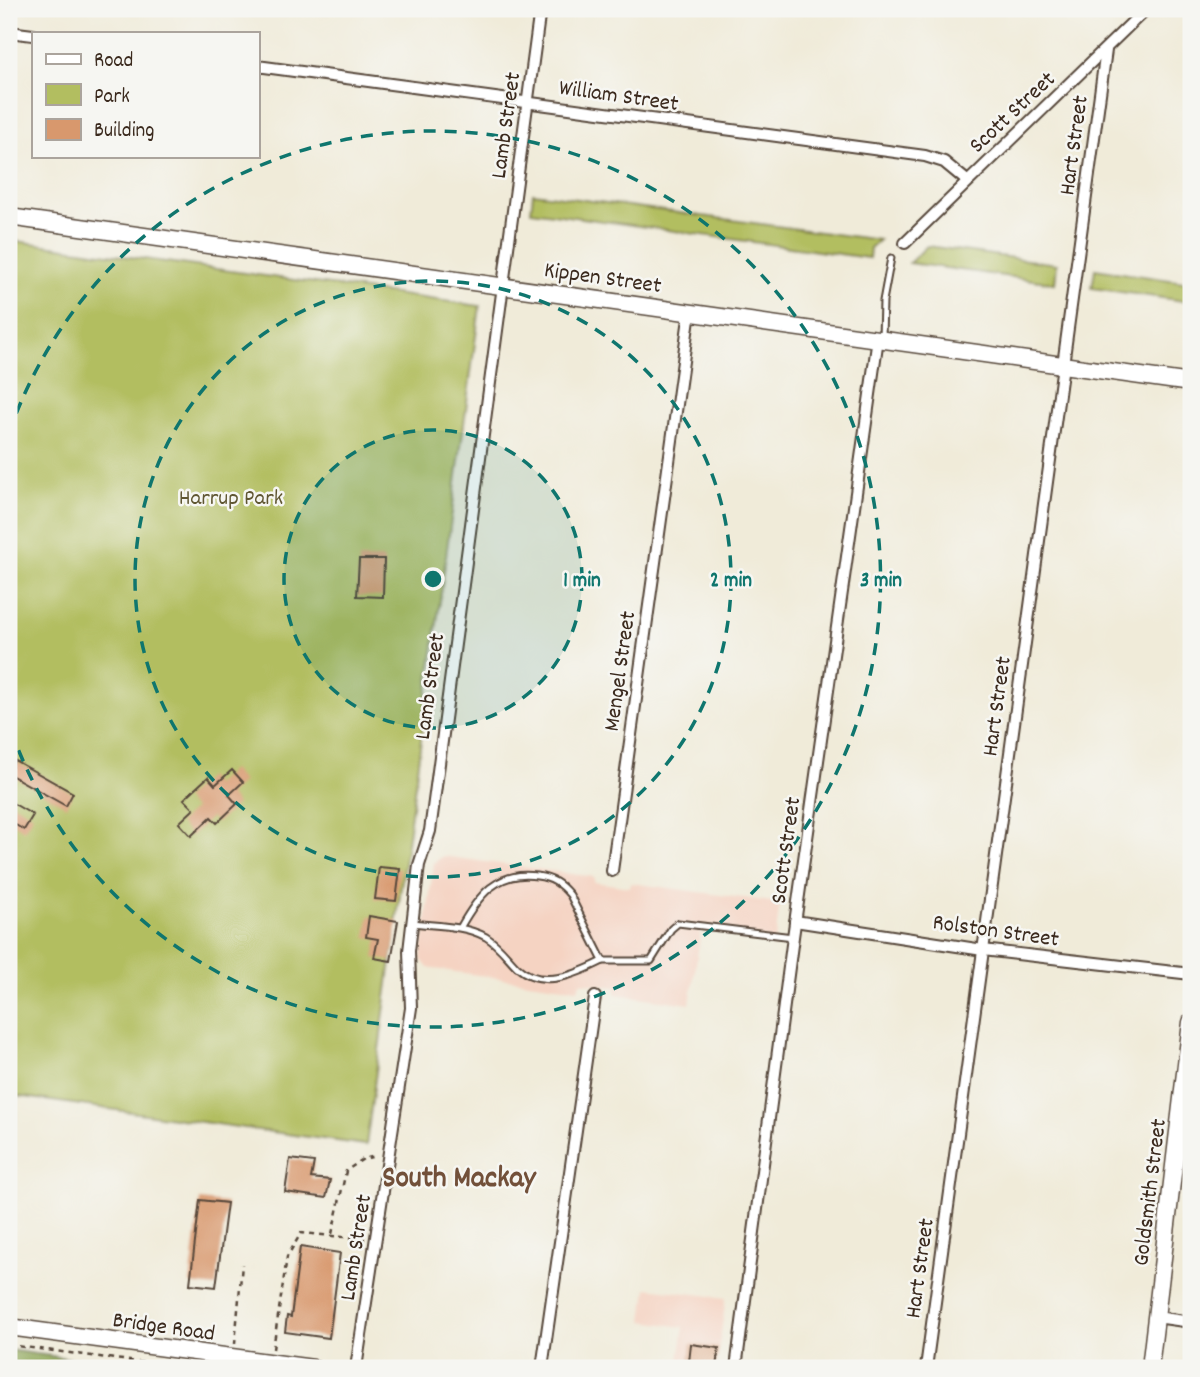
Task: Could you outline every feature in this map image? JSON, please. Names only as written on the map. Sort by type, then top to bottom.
[{"type":"street","name":"Lamb Street","points":[[356,1368],[411,1008],[408,960],[419,865],[430,831],[540,9]]},
{"type":"street","name":"Scott Street","points":[[905,243],[1146,9]]},
{"type":"street","points":[[9,32],[32,35]]},
{"type":"street","name":"Hart Street","points":[[926,1368],[1106,50]]},
{"type":"street","name":"William Street","points":[[259,66],[925,156],[944,162],[967,181]]},
{"type":"street","name":"Kippen Street","points":[[9,217],[1191,383]]},
{"type":"street","name":"Mengel Street","points":[[612,871],[690,311]]},
{"type":"street","name":"Scott Street","points":[[736,1368],[795,921],[880,339]]},
{"type":"street","name":"Rolston Street","points":[[795,921],[983,950],[1191,974]]},
{"type":"street","points":[[542,1368],[595,997]]},
{"type":"street","name":"Goldsmith Street","points":[[1150,1368],[1191,1022]]},
{"type":"street","points":[[1156,1317],[1191,1322]]},
{"type":"street","name":"Bridge Road","points":[[9,1327],[313,1368]]},
{"type":"lane","name":"Scott Street","points":[[880,339],[883,301],[891,258]]},
{"type":"lane","points":[[460,928],[500,879],[517,873],[548,878],[570,895],[603,961]]},
{"type":"lane","points":[[412,923],[460,928],[486,937],[524,973],[537,978],[555,979],[603,961],[651,961],[671,929],[678,923],[793,936]]},
{"type":"path","points":[[332,1234],[346,1171],[362,1159],[389,1153]]},
{"type":"path","points":[[271,1363],[287,1257],[301,1233],[332,1234],[376,1241]]},
{"type":"path","points":[[233,1358],[242,1264]]},
{"type":"path","points":[[9,1345],[183,1368]]},
{"type":"shaded area","points":[[443,856],[594,877],[594,882],[630,887],[631,883],[780,903],[774,948],[767,939],[701,930],[690,1004],[616,994],[616,987],[580,982],[578,989],[428,968],[421,959],[434,863]]},
{"type":"shaded area","points":[[647,1288],[726,1298],[716,1368],[678,1368],[684,1327],[643,1321]]},
{"type":"green space","points":[[533,193],[879,240],[870,248],[869,258],[832,253],[531,211]]},
{"type":"green space","name":"Harrup Park","points":[[9,240],[480,306],[366,1145],[9,1095]]},
{"type":"green space","points":[[927,246],[1057,264],[1055,283],[909,263]]},
{"type":"green space","points":[[1095,269],[1191,283],[1191,302],[1092,288]]},
{"type":"green space","points":[[9,1350],[102,1363],[102,1368],[35,1368],[9,1365]]},
{"type":"building","points":[[359,559],[384,559],[383,597],[357,596]]},
{"type":"building","points":[[14,760],[73,793],[66,806],[9,774]]},
{"type":"building","points":[[232,770],[243,782],[229,795],[237,804],[217,823],[211,817],[191,836],[179,823],[194,809],[184,799],[208,777],[215,785]]},
{"type":"building","points":[[9,801],[33,815],[24,830],[9,821]]},
{"type":"building","points":[[379,867],[400,869],[396,901],[375,899]]},
{"type":"building","points":[[369,916],[398,921],[391,961],[374,958],[378,939],[366,937]]},
{"type":"building","points":[[290,1159],[314,1162],[311,1178],[330,1180],[326,1198],[285,1192]]},
{"type":"building","points":[[200,1200],[227,1203],[216,1287],[190,1284]]},
{"type":"building","points":[[300,1247],[340,1253],[329,1338],[285,1332],[287,1316],[291,1317]]},
{"type":"building","points":[[691,1344],[719,1348],[716,1366],[689,1362]]},
{"type":"district","name":"South Mackay","points":[[459,1176]]}]
